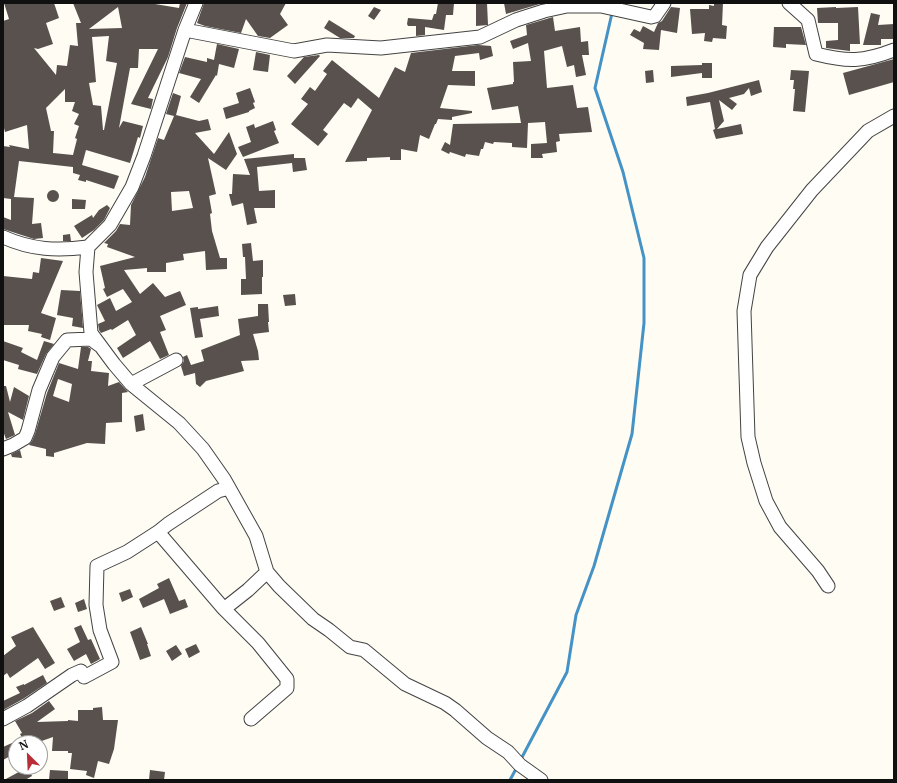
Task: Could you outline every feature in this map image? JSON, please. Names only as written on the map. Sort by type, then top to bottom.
[{"type":"street","points":[[196,3],[185,30],[144,156],[132,187],[110,225],[88,247],[86,272],[91,333],[131,384],[179,423],[202,449],[224,479],[256,536],[267,572],[313,619],[350,647],[364,650],[405,684],[445,703],[455,710],[487,738],[508,752],[520,765],[541,780]]},
{"type":"street","points":[[185,30],[294,51],[326,45],[381,48],[480,37],[516,20],[544,11],[567,6],[601,6],[651,17],[655,16],[664,3]]},
{"type":"street","points":[[789,3],[808,20],[816,54],[837,60],[853,61],[879,56],[894,50]]},
{"type":"street","points":[[828,586],[818,571],[780,527],[766,501],[754,463],[748,437],[744,311],[750,275],[767,247],[812,190],[868,131],[894,116]]},
{"type":"street","points":[[3,237],[19,244],[47,250],[88,247]]},
{"type":"street","points":[[3,449],[25,438],[39,390],[53,357],[67,340],[91,339],[99,345]]},
{"type":"street","points":[[131,384],[176,360]]},
{"type":"street","points":[[3,719],[28,706],[72,676],[81,672],[84,677],[112,662],[100,630],[96,605],[97,566],[127,552],[218,491],[229,488]]},
{"type":"street","points":[[158,532],[224,609],[258,643],[287,679],[287,688],[251,719]]},
{"type":"street","points":[[224,609],[248,590],[267,572]]},
{"type":"building","points":[[4,3],[54,3],[59,18],[46,23],[53,44],[38,49],[34,48],[56,75],[57,65],[67,66],[70,45],[78,46],[76,23],[81,23],[73,3],[155,3],[179,8],[180,3],[187,3],[168,57],[148,98],[153,99],[151,109],[131,104],[158,49],[139,49],[138,68],[130,68],[119,128],[123,121],[143,126],[130,163],[86,150],[82,165],[119,176],[114,189],[86,180],[86,182],[78,180],[80,175],[73,173],[73,167],[19,161],[14,197],[34,198],[32,224],[41,223],[43,238],[34,239],[3,229],[3,217],[11,220],[11,199],[3,198],[3,146],[10,147],[9,145],[29,149],[27,125],[5,132],[3,124],[3,21],[9,19]],"holes":[[[118,7],[122,28],[89,29]],[[109,36],[106,61],[117,63],[104,130],[101,106],[93,105],[89,83],[96,82],[92,37]],[[65,89],[65,102],[75,102],[72,111],[79,114],[74,124],[79,126],[75,138],[77,139],[73,155],[53,153],[54,131],[51,131],[46,108]]]},
{"type":"building","points":[[204,3],[286,3],[280,14],[288,25],[270,38],[258,36],[246,19],[241,33],[205,26],[197,23]]},
{"type":"building","points":[[438,3],[454,3],[453,15],[446,15],[444,30],[425,27],[425,35],[416,36],[416,26],[408,26],[408,18],[432,20],[434,14],[436,14]]},
{"type":"building","points":[[476,3],[487,3],[488,25],[476,26]]},
{"type":"building","points":[[504,3],[543,3],[506,14]]},
{"type":"building","points":[[714,3],[723,3],[722,25],[727,26],[726,39],[713,38],[712,42],[704,41],[705,33],[692,34],[690,9],[709,9],[709,5],[714,6]]},
{"type":"building","points":[[374,7],[381,10],[374,20],[368,16]]},
{"type":"building","points":[[671,7],[680,8],[677,33],[661,30],[659,50],[643,49],[644,43],[630,35],[634,29],[640,32],[643,26],[654,32],[658,23],[662,21]]},
{"type":"building","points":[[858,7],[860,44],[850,44],[850,51],[826,48],[826,41],[838,40],[838,23],[818,23],[817,8]]},
{"type":"building","points":[[871,13],[880,15],[878,25],[894,24],[894,39],[881,39],[881,45],[863,45]]},
{"type":"building","points":[[553,17],[555,31],[580,27],[581,42],[588,41],[589,55],[582,55],[586,75],[576,77],[574,65],[567,67],[562,46],[544,51],[547,88],[573,85],[577,108],[588,107],[592,132],[559,134],[560,141],[556,142],[557,152],[542,154],[543,158],[531,158],[531,144],[547,143],[545,122],[528,123],[527,148],[512,147],[512,143],[494,142],[493,144],[485,142],[479,156],[466,154],[465,157],[450,152],[449,154],[441,150],[445,142],[450,145],[453,124],[521,123],[518,106],[492,110],[487,88],[513,84],[513,62],[531,61],[528,43],[513,49],[510,41],[527,35],[526,25]]},
{"type":"building","points":[[329,20],[355,36],[354,38],[340,38],[324,28]]},
{"type":"building","points":[[774,27],[801,27],[806,45],[786,44],[786,48],[773,47]]},
{"type":"building","points":[[217,44],[239,49],[234,68],[219,64],[217,76],[216,75],[199,103],[190,97],[201,79],[179,73],[185,57],[207,62],[207,58],[214,60]]},
{"type":"building","points":[[478,45],[491,46],[493,56],[480,60],[479,53],[455,56],[452,71],[475,71],[475,86],[448,85],[440,108],[472,111],[472,113],[452,117],[452,120],[438,119],[429,139],[420,135],[417,152],[401,149],[401,160],[390,160],[390,157],[367,158],[367,161],[345,162],[372,110],[358,98],[351,108],[344,103],[323,130],[328,134],[318,146],[291,124],[308,104],[301,99],[310,87],[315,91],[327,74],[323,71],[332,60],[379,98],[395,67],[405,72],[411,53]]},
{"type":"building","points":[[256,52],[270,55],[268,72],[253,70]]},
{"type":"building","points":[[320,56],[295,84],[287,76],[304,57]]},
{"type":"building","points":[[894,59],[894,82],[849,95],[843,73]]},
{"type":"building","points":[[702,63],[712,63],[712,78],[702,78],[702,73],[671,77],[671,66],[702,65]]},
{"type":"building","points":[[653,70],[654,82],[646,83],[645,71]]},
{"type":"building","points":[[791,70],[809,71],[805,112],[793,111],[795,89],[793,89],[794,80],[790,80]]},
{"type":"building","points":[[759,80],[762,92],[751,96],[749,88],[744,94],[729,98],[737,104],[732,110],[719,100],[724,121],[717,129],[741,124],[743,134],[716,139],[713,130],[715,129],[710,102],[687,106],[686,97]]},
{"type":"building","points":[[250,88],[255,102],[253,103],[255,108],[249,112],[226,119],[223,108],[239,103],[236,93]]},
{"type":"building","points":[[173,93],[181,96],[176,115],[199,121],[208,119],[211,130],[195,133],[214,154],[229,132],[237,154],[226,170],[208,158],[216,194],[209,196],[212,213],[210,214],[212,231],[220,258],[227,258],[227,269],[206,270],[205,251],[183,254],[184,260],[166,263],[166,272],[147,272],[147,268],[124,270],[140,294],[153,283],[165,297],[180,291],[186,305],[160,316],[166,330],[160,332],[169,355],[160,359],[150,341],[123,358],[117,348],[136,335],[128,320],[112,330],[111,329],[101,333],[98,324],[105,321],[97,305],[110,298],[116,311],[132,302],[123,289],[107,297],[103,289],[105,288],[100,266],[135,257],[107,247],[108,244],[104,243],[116,231],[120,224],[130,225],[131,205],[145,177],[158,138],[164,140],[174,116],[166,114]],"holes":[[[189,191],[193,208],[172,211],[171,192]]]},
{"type":"building","points":[[273,121],[276,130],[274,131],[279,143],[243,157],[238,147],[251,142],[246,127],[254,124],[255,128]]},
{"type":"building","points":[[294,154],[294,158],[305,158],[307,170],[293,172],[292,163],[257,167],[259,191],[275,190],[275,208],[254,208],[257,223],[247,225],[243,203],[232,206],[229,194],[232,194],[233,174],[250,175],[244,159]]},
{"type":"building","points":[[51,190],[55,190],[59,196],[55,202],[51,202],[47,198],[47,194]]},
{"type":"building","points":[[72,199],[86,200],[85,209],[72,209]]},
{"type":"building","points":[[107,205],[110,208],[104,220],[94,230],[82,238],[74,226],[92,215],[93,218],[99,210]]},
{"type":"building","points":[[70,234],[71,241],[63,241],[63,235]]},
{"type":"building","points":[[251,243],[253,261],[263,260],[262,294],[241,295],[241,279],[246,279],[245,257],[243,257],[242,244]]},
{"type":"building","points":[[41,258],[63,261],[41,313],[56,318],[50,340],[41,337],[42,334],[28,331],[29,325],[3,325],[3,276],[32,279],[33,272],[39,273]]},
{"type":"building","points":[[61,290],[80,291],[83,328],[72,326],[73,318],[57,315]]},
{"type":"building","points":[[295,294],[296,305],[285,306],[283,295]]},
{"type":"building","points":[[258,304],[268,304],[269,322],[269,332],[253,334],[259,360],[241,361],[244,371],[206,381],[200,387],[196,384],[195,373],[184,376],[181,366],[184,361],[183,357],[187,355],[191,365],[204,361],[201,350],[240,335],[238,319],[258,316]]},
{"type":"building","points":[[218,306],[219,316],[200,319],[203,337],[195,338],[190,308],[198,307],[198,309]]},
{"type":"building","points":[[3,341],[23,348],[21,352],[37,360],[44,341],[54,344],[46,354],[37,374],[18,369],[19,365],[3,360]]},
{"type":"building","points":[[81,347],[88,347],[91,349],[88,361],[92,361],[91,371],[109,373],[108,386],[119,382],[128,392],[122,393],[122,422],[106,423],[105,444],[87,443],[54,453],[54,457],[46,456],[46,449],[29,445],[35,434],[47,393],[59,363],[78,369]],"holes":[[[58,379],[72,384],[69,402],[53,396]]]},
{"type":"building","points":[[3,386],[6,386],[10,402],[14,387],[29,396],[23,420],[8,412],[15,435],[6,439],[3,431]]},
{"type":"building","points":[[143,414],[145,430],[136,432],[134,416]]},
{"type":"building","points":[[20,450],[22,458],[12,457],[11,454]]},
{"type":"building","points":[[169,578],[179,601],[185,599],[188,607],[170,614],[164,599],[143,608],[139,599],[159,588],[157,584]]},
{"type":"building","points":[[130,589],[133,597],[122,602],[119,593]]},
{"type":"building","points":[[61,597],[65,607],[54,611],[50,601]]},
{"type":"building","points":[[84,599],[87,609],[78,612],[75,603]]},
{"type":"building","points":[[81,625],[88,640],[91,639],[100,659],[91,664],[86,654],[74,661],[67,649],[80,642],[74,628]]},
{"type":"building","points":[[33,627],[55,663],[45,669],[38,658],[10,678],[7,673],[3,676],[3,656],[16,646],[11,637]]},
{"type":"building","points":[[141,627],[151,656],[140,660],[130,632]]},
{"type":"building","points":[[196,644],[200,652],[189,658],[185,649]]},
{"type":"building","points":[[176,645],[182,654],[172,661],[166,651]]},
{"type":"building","points":[[43,675],[47,683],[3,710],[3,701],[20,693],[16,687],[24,685]]},
{"type":"building","points":[[49,701],[55,709],[37,722],[68,720],[78,721],[78,710],[93,710],[93,708],[102,707],[103,720],[118,720],[114,749],[109,764],[98,761],[94,778],[86,775],[87,771],[70,769],[72,753],[68,753],[68,751],[52,751],[53,737],[48,739],[48,735],[21,735],[22,733],[15,721],[32,713]]},
{"type":"building","points":[[8,745],[8,757],[3,760],[3,747]]},
{"type":"building","points":[[50,770],[68,771],[68,780],[49,780]]},
{"type":"building","points":[[150,770],[165,772],[164,780],[149,780]]},
{"type":"building","points":[[13,775],[32,776],[25,780],[4,780]]},
{"type":"waterway","points":[[520,761],[567,672],[576,615],[594,566],[632,434],[644,323],[644,258],[623,172],[595,88],[612,13]]},
{"type":"waterway","points":[[510,780],[517,767]]}]
